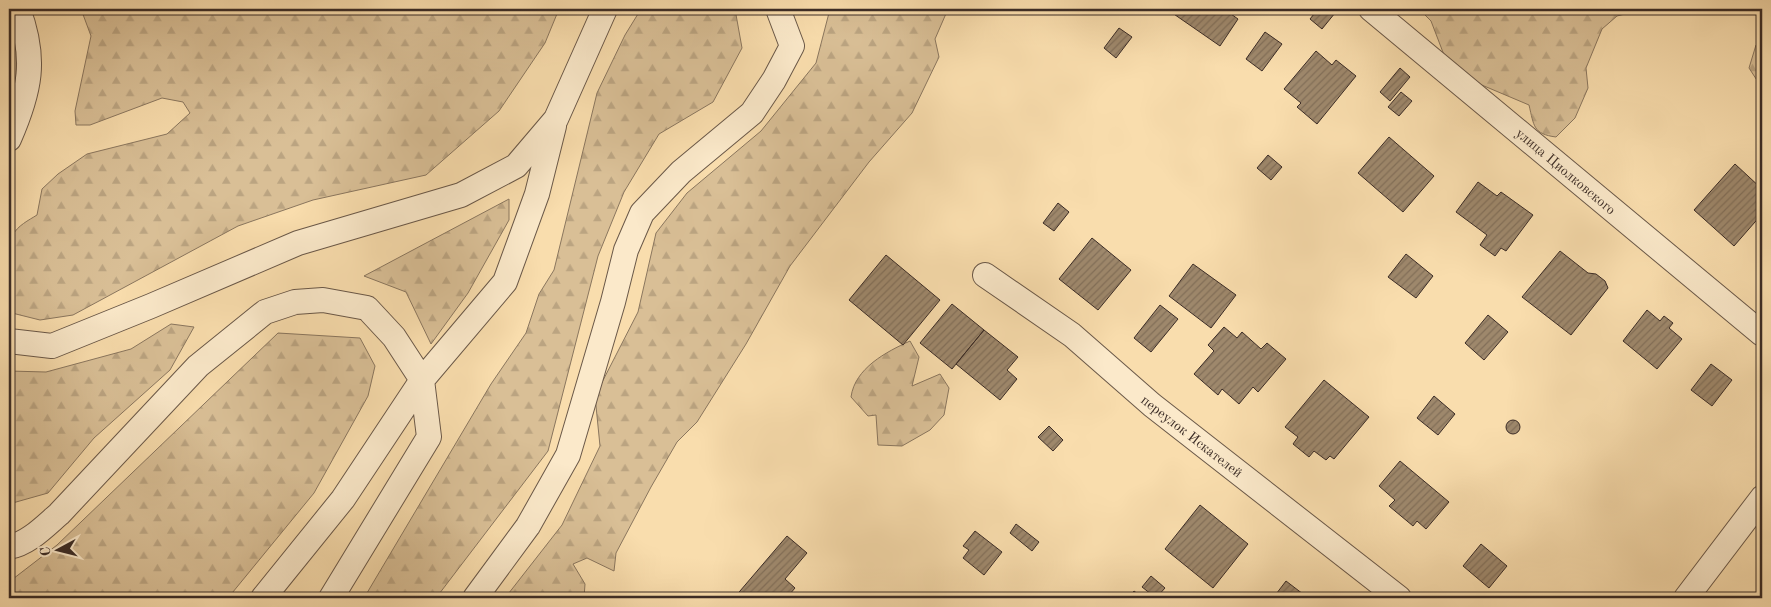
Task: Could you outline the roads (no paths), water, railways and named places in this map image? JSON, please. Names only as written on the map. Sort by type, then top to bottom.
[{"type":"street","points":[[9,139],[24,106],[30,66],[25,28],[18,9]]},
{"type":"street","points":[[263,598],[343,498],[422,380],[505,282],[537,194],[556,119],[605,9]]},
{"type":"street","points":[[475,598],[528,526],[568,454],[613,302],[626,250],[642,213],[681,172],[752,113],[774,80],[792,46],[778,9]]},
{"type":"street","name":"улица Циолковского","points":[[1371,9],[1762,334]]},
{"type":"street","points":[[9,341],[52,346],[298,243],[461,195],[516,166],[556,119]]},
{"type":"street","name":"переулок Искателей","points":[[985,274],[1072,336],[1152,405],[1399,598]]},
{"type":"street","points":[[9,548],[34,535],[59,514],[198,366],[265,312],[295,302],[323,300],[367,308],[394,337],[422,380],[429,437],[332,598]]},
{"type":"street","points":[[1686,598],[1762,498]]},
{"type":"street","points":[[277,598],[288,566]]}]
